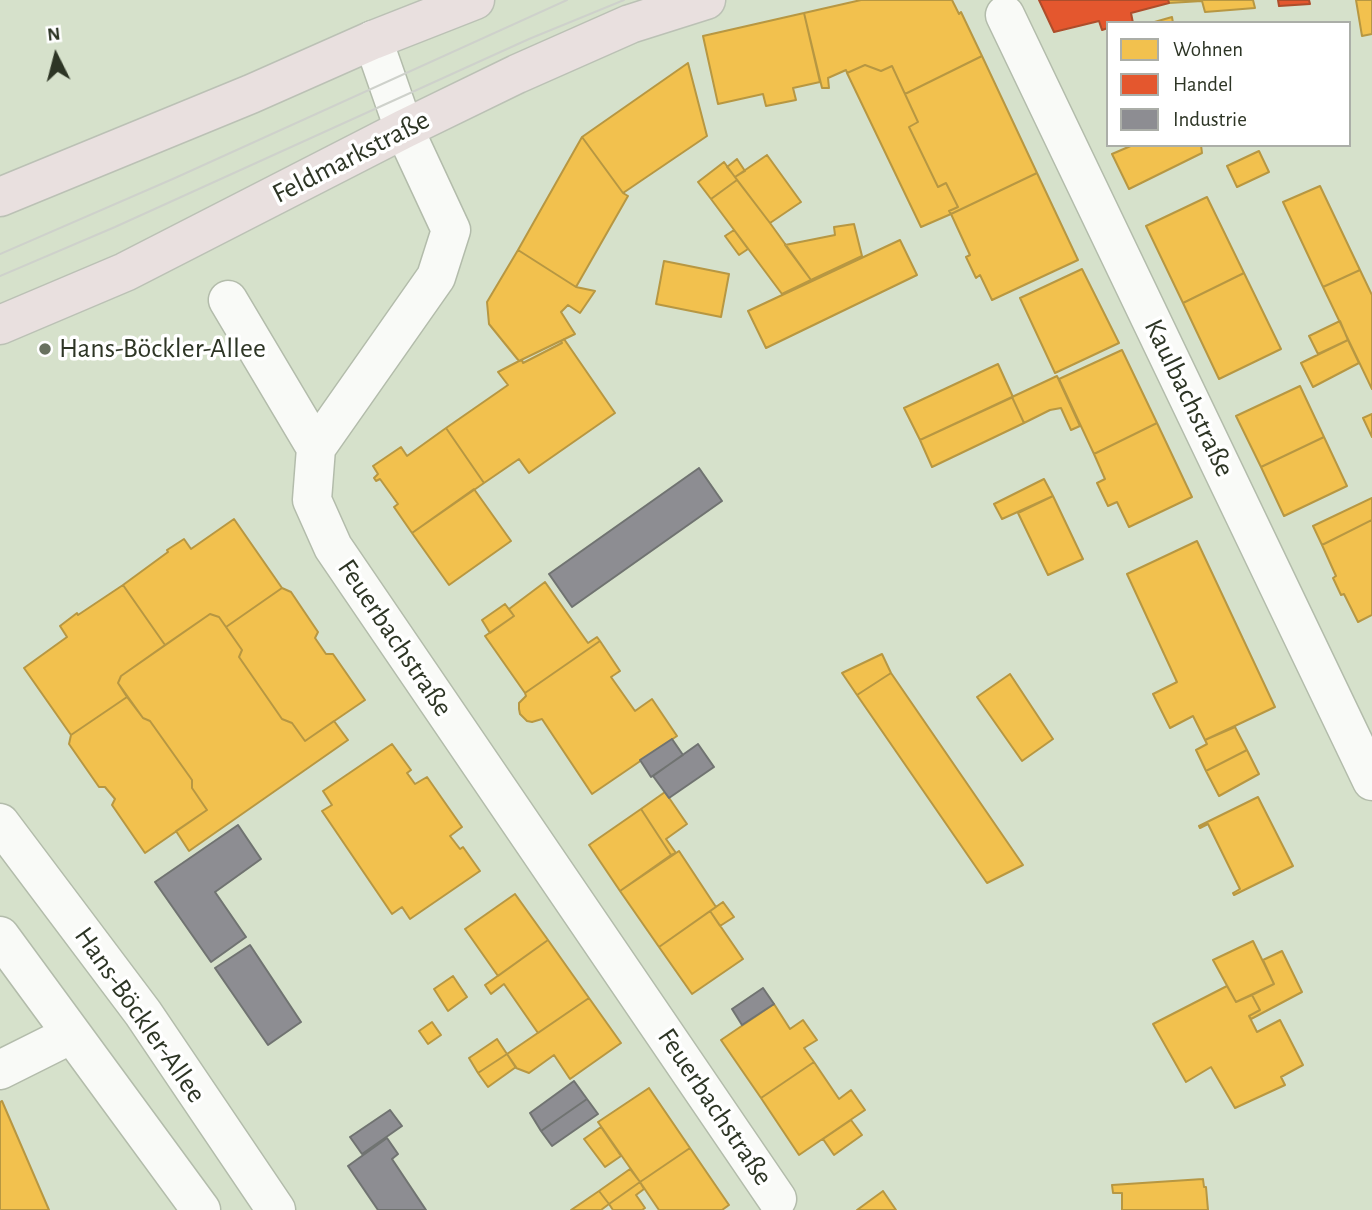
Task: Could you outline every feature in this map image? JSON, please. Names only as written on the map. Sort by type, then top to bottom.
[{"type":"main road","points":[[0,197],[373,40],[475,0]]},
{"type":"main road","name":"Feldmarkstraße","points":[[0,325],[125,272],[517,74],[630,24],[706,0]]},
{"type":"street","name":"Kaulbachstraße","points":[[1005,15],[1372,781]]},
{"type":"street","points":[[228,300],[316,448],[436,277],[452,230],[404,129],[373,40]]},
{"type":"street","name":"Feuerbachstraße","points":[[316,448],[312,500],[333,547],[777,1199]]},
{"type":"street","name":"Hans-Böckler-Allee","points":[[0,823],[142,1013],[276,1210]]},
{"type":"street","points":[[0,936],[201,1210]]},
{"type":"street","points":[[0,1070],[72,1034]]},
{"type":"building: Wohnen","points":[[861,0],[952,0],[959,14],[961,12],[982,56],[905,94],[892,66],[881,71],[865,65],[847,73],[846,70],[828,78],[829,88],[822,88],[804,13]]},
{"type":"building: Wohnen","points":[[1168,0],[1253,0],[1255,8],[1205,12],[1202,1],[1169,3]]},
{"type":"building: Wohnen","points":[[1356,0],[1372,0],[1372,34],[1362,36]]},
{"type":"building: Wohnen","points":[[804,13],[820,82],[793,88],[796,100],[766,106],[763,94],[718,104],[703,36]]},
{"type":"building: Wohnen","points":[[982,56],[1037,173],[951,214],[949,211],[958,207],[946,183],[938,187],[909,127],[918,122],[905,94]]},
{"type":"building: Wohnen","points":[[688,63],[707,136],[623,193],[582,137]]},
{"type":"building: Wohnen","points":[[865,65],[881,71],[892,66],[918,122],[909,127],[938,187],[946,183],[958,207],[949,211],[951,214],[921,227],[847,73]]},
{"type":"building: Wohnen","points":[[582,137],[628,196],[576,287],[518,250]]},
{"type":"building: Wohnen","points":[[1128,147],[1201,147],[1202,153],[1129,189],[1112,154]]},
{"type":"building: Wohnen","points":[[1259,151],[1269,172],[1237,187],[1227,166]]},
{"type":"building: Wohnen","points":[[767,155],[801,202],[770,223],[735,177]]},
{"type":"building: Wohnen","points":[[737,159],[745,171],[735,177],[727,167]]},
{"type":"building: Wohnen","points":[[724,162],[737,180],[711,199],[698,182]]},
{"type":"building: Wohnen","points":[[1037,173],[1078,260],[992,300],[980,275],[976,278],[966,257],[970,255],[951,214]]},
{"type":"building: Wohnen","points":[[737,180],[811,280],[782,294],[711,199]]},
{"type":"building: Wohnen","points":[[1320,186],[1360,270],[1323,287],[1283,202]]},
{"type":"building: Wohnen","points":[[1207,197],[1244,273],[1183,303],[1146,226]]},
{"type":"building: Wohnen","points":[[854,224],[862,256],[811,280],[785,245],[835,235],[834,227]]},
{"type":"building: Wohnen","points":[[734,230],[748,249],[739,255],[725,236]]},
{"type":"building: Wohnen","points":[[900,240],[917,275],[766,348],[748,311]]},
{"type":"building: Wohnen","points":[[518,250],[576,287],[595,291],[580,313],[568,305],[561,312],[575,334],[519,361],[489,324],[487,302]]},
{"type":"building: Wohnen","points":[[664,261],[729,274],[721,317],[656,304]]},
{"type":"building: Wohnen","points":[[1082,269],[1119,343],[1055,373],[1020,298]]},
{"type":"building: Wohnen","points":[[1360,270],[1372,295],[1372,389],[1323,287]]},
{"type":"building: Wohnen","points":[[1244,273],[1281,349],[1219,379],[1183,303]]},
{"type":"building: Wohnen","points":[[1340,321],[1348,340],[1318,354],[1309,336]]},
{"type":"building: Wohnen","points":[[564,339],[615,413],[529,473],[519,459],[484,483],[446,428],[508,385],[498,372],[519,361],[522,360],[523,363],[562,343]]},
{"type":"building: Wohnen","points":[[1348,340],[1359,363],[1313,387],[1301,363]]},
{"type":"building: Wohnen","points":[[1122,350],[1157,423],[1094,454],[1059,379]]},
{"type":"building: Wohnen","points":[[998,364],[1013,397],[920,440],[904,408]]},
{"type":"building: Wohnen","points":[[1057,376],[1080,426],[1071,430],[1061,408],[1050,410],[1024,423],[1012,397]]},
{"type":"building: Wohnen","points":[[1300,386],[1324,437],[1261,467],[1236,416]]},
{"type":"building: Wohnen","points":[[1012,397],[1024,423],[932,467],[920,440]]},
{"type":"building: Wohnen","points":[[1372,414],[1372,437],[1363,418]]},
{"type":"building: Wohnen","points":[[1157,423],[1192,497],[1129,527],[1117,502],[1108,506],[1097,483],[1105,479],[1094,454]]},
{"type":"building: Wohnen","points":[[446,428],[484,483],[412,533],[394,507],[398,504],[380,479],[376,481],[374,478],[378,474],[373,466],[401,447],[407,456]]},
{"type":"building: Wohnen","points":[[1324,437],[1347,486],[1284,516],[1261,467]]},
{"type":"building: Wohnen","points":[[1044,479],[1053,496],[1002,519],[994,504]]},
{"type":"building: Wohnen","points":[[474,489],[511,541],[449,585],[412,533]]},
{"type":"building: Wohnen","points":[[1053,496],[1083,559],[1048,575],[1018,513]]},
{"type":"building: Wohnen","points":[[1372,498],[1372,520],[1322,545],[1313,526]]},
{"type":"building: Wohnen","points":[[234,519],[282,588],[226,627],[219,617],[210,614],[165,645],[123,585],[184,539],[191,549]]},
{"type":"building: Wohnen","points":[[1372,520],[1372,615],[1358,622],[1333,578],[1336,576],[1322,545]]},
{"type":"building: Wohnen","points":[[1197,541],[1275,707],[1205,740],[1193,716],[1170,728],[1153,694],[1177,682],[1127,574]]},
{"type":"building: Wohnen","points":[[545,582],[588,643],[597,637],[600,641],[525,693],[485,636],[514,616],[509,609]]},
{"type":"building: Wohnen","points":[[123,585],[165,645],[121,676],[118,683],[127,697],[71,735],[24,668],[67,637],[60,626]]},
{"type":"building: Wohnen","points":[[282,588],[291,592],[318,632],[315,638],[326,654],[333,654],[365,700],[305,741],[292,723],[282,719],[239,657],[242,650],[226,627]]},
{"type":"building: Wohnen","points":[[505,604],[514,616],[490,633],[482,620]]},
{"type":"building: Wohnen","points":[[210,614],[219,617],[242,650],[239,657],[282,719],[292,723],[305,741],[334,721],[348,740],[189,851],[176,831],[207,810],[192,788],[192,780],[150,721],[143,718],[118,683],[121,676]]},
{"type":"building: Wohnen","points":[[600,641],[620,671],[611,677],[635,711],[652,699],[677,736],[592,794],[542,719],[527,721],[520,714],[519,703],[526,696],[525,693]]},
{"type":"building: Wohnen","points":[[882,654],[891,673],[857,695],[842,673]]},
{"type":"building: Wohnen","points":[[891,673],[1023,865],[987,883],[857,695]]},
{"type":"building: Wohnen","points":[[1010,674],[1053,739],[1022,761],[977,697]]},
{"type":"building: Wohnen","points":[[127,697],[143,718],[150,721],[192,780],[192,788],[207,810],[145,853],[112,805],[115,799],[105,787],[99,787],[69,744],[71,735]]},
{"type":"building: Wohnen","points":[[1235,727],[1247,750],[1206,771],[1196,750],[1207,744],[1205,740]]},
{"type":"building: Wohnen","points":[[392,744],[411,770],[407,773],[415,784],[427,777],[462,827],[450,836],[460,849],[463,847],[480,871],[410,919],[402,907],[392,914],[322,811],[332,805],[323,791]]},
{"type":"building: Wohnen","points":[[1247,750],[1259,774],[1219,796],[1206,771]]},
{"type":"building: Wohnen","points":[[665,792],[687,824],[666,839],[676,853],[671,855],[641,809]]},
{"type":"building: Wohnen","points":[[1258,797],[1293,866],[1234,895],[1233,893],[1240,889],[1208,824],[1200,828],[1199,826]]},
{"type":"building: Wohnen","points":[[641,809],[671,855],[620,891],[589,845]]},
{"type":"building: Wohnen","points":[[679,851],[716,907],[659,947],[620,891]]},
{"type":"building: Wohnen","points":[[515,894],[548,940],[498,976],[465,929]]},
{"type":"building: Wohnen","points":[[723,902],[734,917],[720,926],[710,911]]},
{"type":"building: Wohnen","points":[[710,911],[743,959],[692,994],[659,947]]},
{"type":"building: Wohnen","points":[[548,940],[589,998],[538,1033],[504,984],[491,994],[485,985]]},
{"type":"building: Wohnen","points":[[1253,941],[1274,984],[1236,1002],[1213,960]]},
{"type":"building: Wohnen","points":[[1282,951],[1302,992],[1251,1019],[1249,1016],[1260,1010],[1252,995],[1274,984],[1263,960]]},
{"type":"building: Wohnen","points":[[453,976],[467,997],[448,1011],[434,989]]},
{"type":"building: Wohnen","points":[[1227,986],[1236,1002],[1252,995],[1260,1010],[1249,1016],[1257,1032],[1280,1020],[1303,1065],[1281,1077],[1285,1085],[1235,1108],[1211,1067],[1186,1082],[1153,1024]]},
{"type":"building: Wohnen","points":[[589,998],[621,1043],[570,1079],[554,1055],[529,1073],[516,1068],[507,1054]]},
{"type":"building: Wohnen","points":[[774,1004],[790,1029],[803,1020],[817,1040],[804,1048],[814,1062],[761,1098],[721,1040]]},
{"type":"building: Wohnen","points":[[432,1022],[441,1035],[428,1044],[419,1031]]},
{"type":"building: Wohnen","points":[[497,1039],[507,1054],[478,1073],[469,1058]]},
{"type":"building: Wohnen","points":[[507,1054],[516,1067],[488,1087],[478,1073]]},
{"type":"building: Wohnen","points":[[814,1062],[839,1099],[851,1090],[865,1110],[799,1155],[761,1098]]},
{"type":"building: Wohnen","points":[[649,1088],[690,1148],[640,1182],[598,1122]]},
{"type":"building: Wohnen","points":[[2,1101],[49,1210],[0,1210]]},
{"type":"building: Wohnen","points":[[851,1120],[862,1135],[834,1155],[823,1139]]},
{"type":"building: Wohnen","points":[[601,1127],[621,1156],[605,1167],[584,1139]]},
{"type":"building: Wohnen","points":[[690,1148],[729,1205],[722,1210],[659,1210],[640,1182]]},
{"type":"building: Wohnen","points":[[630,1169],[640,1182],[609,1204],[599,1191]]},
{"type":"building: Wohnen","points":[[1203,1179],[1208,1210],[1122,1210],[1122,1193],[1113,1193],[1112,1185]]},
{"type":"building: Wohnen","points":[[640,1182],[644,1189],[636,1195],[645,1208],[613,1210],[609,1204]]},
{"type":"building: Wohnen","points":[[599,1191],[609,1204],[601,1210],[571,1210]]},
{"type":"building: Wohnen","points":[[883,1191],[896,1210],[857,1210]]},
{"type":"building: Handel","points":[[1039,0],[1168,0],[1169,3],[1131,13],[1133,21],[1106,21],[1106,29],[1102,30],[1099,21],[1054,32]]},
{"type":"building: Handel","points":[[1278,0],[1309,0],[1310,4],[1279,6]]},
{"type":"building: Industrie","points":[[699,468],[722,501],[572,607],[549,574]]},
{"type":"building: Industrie","points":[[672,739],[683,755],[651,777],[640,760]]},
{"type":"building: Industrie","points":[[698,744],[714,767],[669,798],[653,776]]},
{"type":"building: Industrie","points":[[238,825],[261,859],[215,892],[246,937],[211,962],[155,882]]},
{"type":"building: Industrie","points":[[250,945],[301,1022],[268,1045],[215,968]]},
{"type":"building: Industrie","points":[[763,988],[774,1004],[742,1025],[732,1009]]},
{"type":"building: Industrie","points":[[574,1081],[587,1099],[541,1131],[530,1113]]},
{"type":"building: Industrie","points":[[587,1099],[598,1114],[552,1146],[541,1131]]},
{"type":"building: Industrie","points":[[390,1110],[402,1126],[362,1154],[350,1137]]},
{"type":"building: Industrie","points":[[387,1138],[398,1154],[392,1159],[426,1210],[378,1210],[348,1166]]},
{"type":"tram line","points":[[0,254],[175,178],[567,0]]},
{"type":"tram line","points":[[0,276],[115,227],[529,39],[624,0]]},
{"type":"place","name":"Hans-Böckler-Allee","points":[[45,349]]}]
